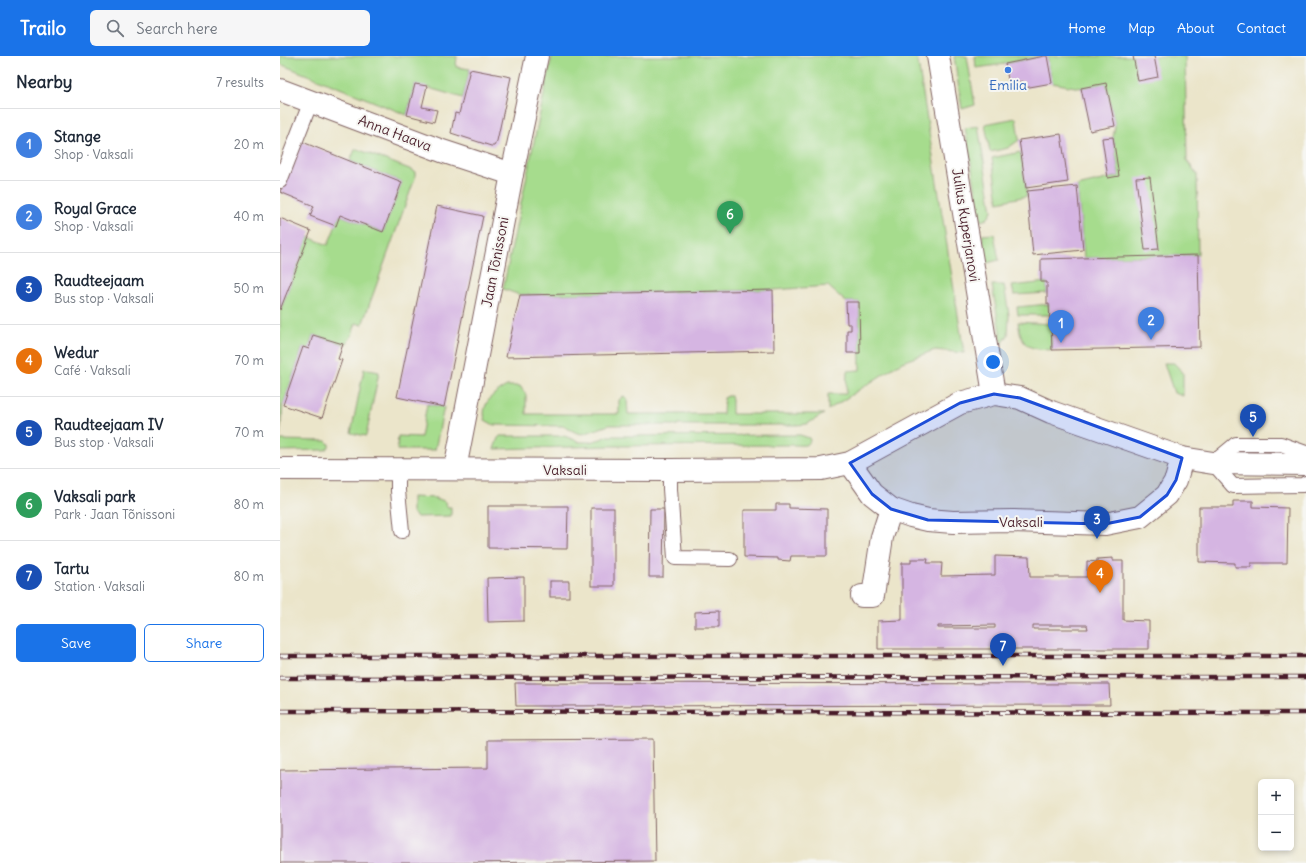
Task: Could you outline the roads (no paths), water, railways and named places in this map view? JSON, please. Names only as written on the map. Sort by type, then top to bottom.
[{"type":"street","name":"Jaan Tõnissoni","points":[[455,469],[512,174],[537,56]]},
{"type":"street","name":"Julius Kuperjanovi","points":[[938,56],[994,394]]},
{"type":"street","name":"Anna Haava","points":[[280,90],[442,151],[512,174]]},
{"type":"street","name":"Vaksali","points":[[280,469],[820,469],[850,463],[960,403],[994,394],[1020,398],[1051,412],[1182,458],[1213,463],[1306,464]]},
{"type":"street","name":"Vaksali","points":[[850,463],[872,494],[891,509],[922,519],[953,522],[1013,521],[1105,524],[1140,517],[1167,496],[1176,480],[1182,458]]},
{"type":"street","points":[[862,596],[873,596],[882,536],[891,509]]},
{"type":"lane","points":[[280,182],[311,101]]},
{"type":"lane","points":[[1306,453],[1281,444],[1236,444],[1213,463],[1233,486],[1303,485],[1306,483]]},
{"type":"lane","points":[[398,469],[398,491],[402,531]]},
{"type":"lane","points":[[670,470],[675,558],[730,559]]},
{"type":"railway","points":[[280,656],[1306,656]]},
{"type":"railway","points":[[280,678],[1306,677]]},
{"type":"railway","points":[[280,711],[1306,713]]},
{"type":"place","name":"Emilia","points":[[1008,70]]},
{"type":"place","name":"Vaksali park","points":[[730,234]]},
{"type":"place","name":"Royal Grace","points":[[1151,340]]},
{"type":"place","name":"Stange","points":[[1061,343]]},
{"type":"place","name":"Raudteejaam IV","points":[[1253,437]]},
{"type":"place","name":"Raudteejaam","points":[[1097,539]]},
{"type":"place","name":"Wedur","points":[[1100,593]]},
{"type":"place","name":"Tartu","points":[[1003,666]]}]
